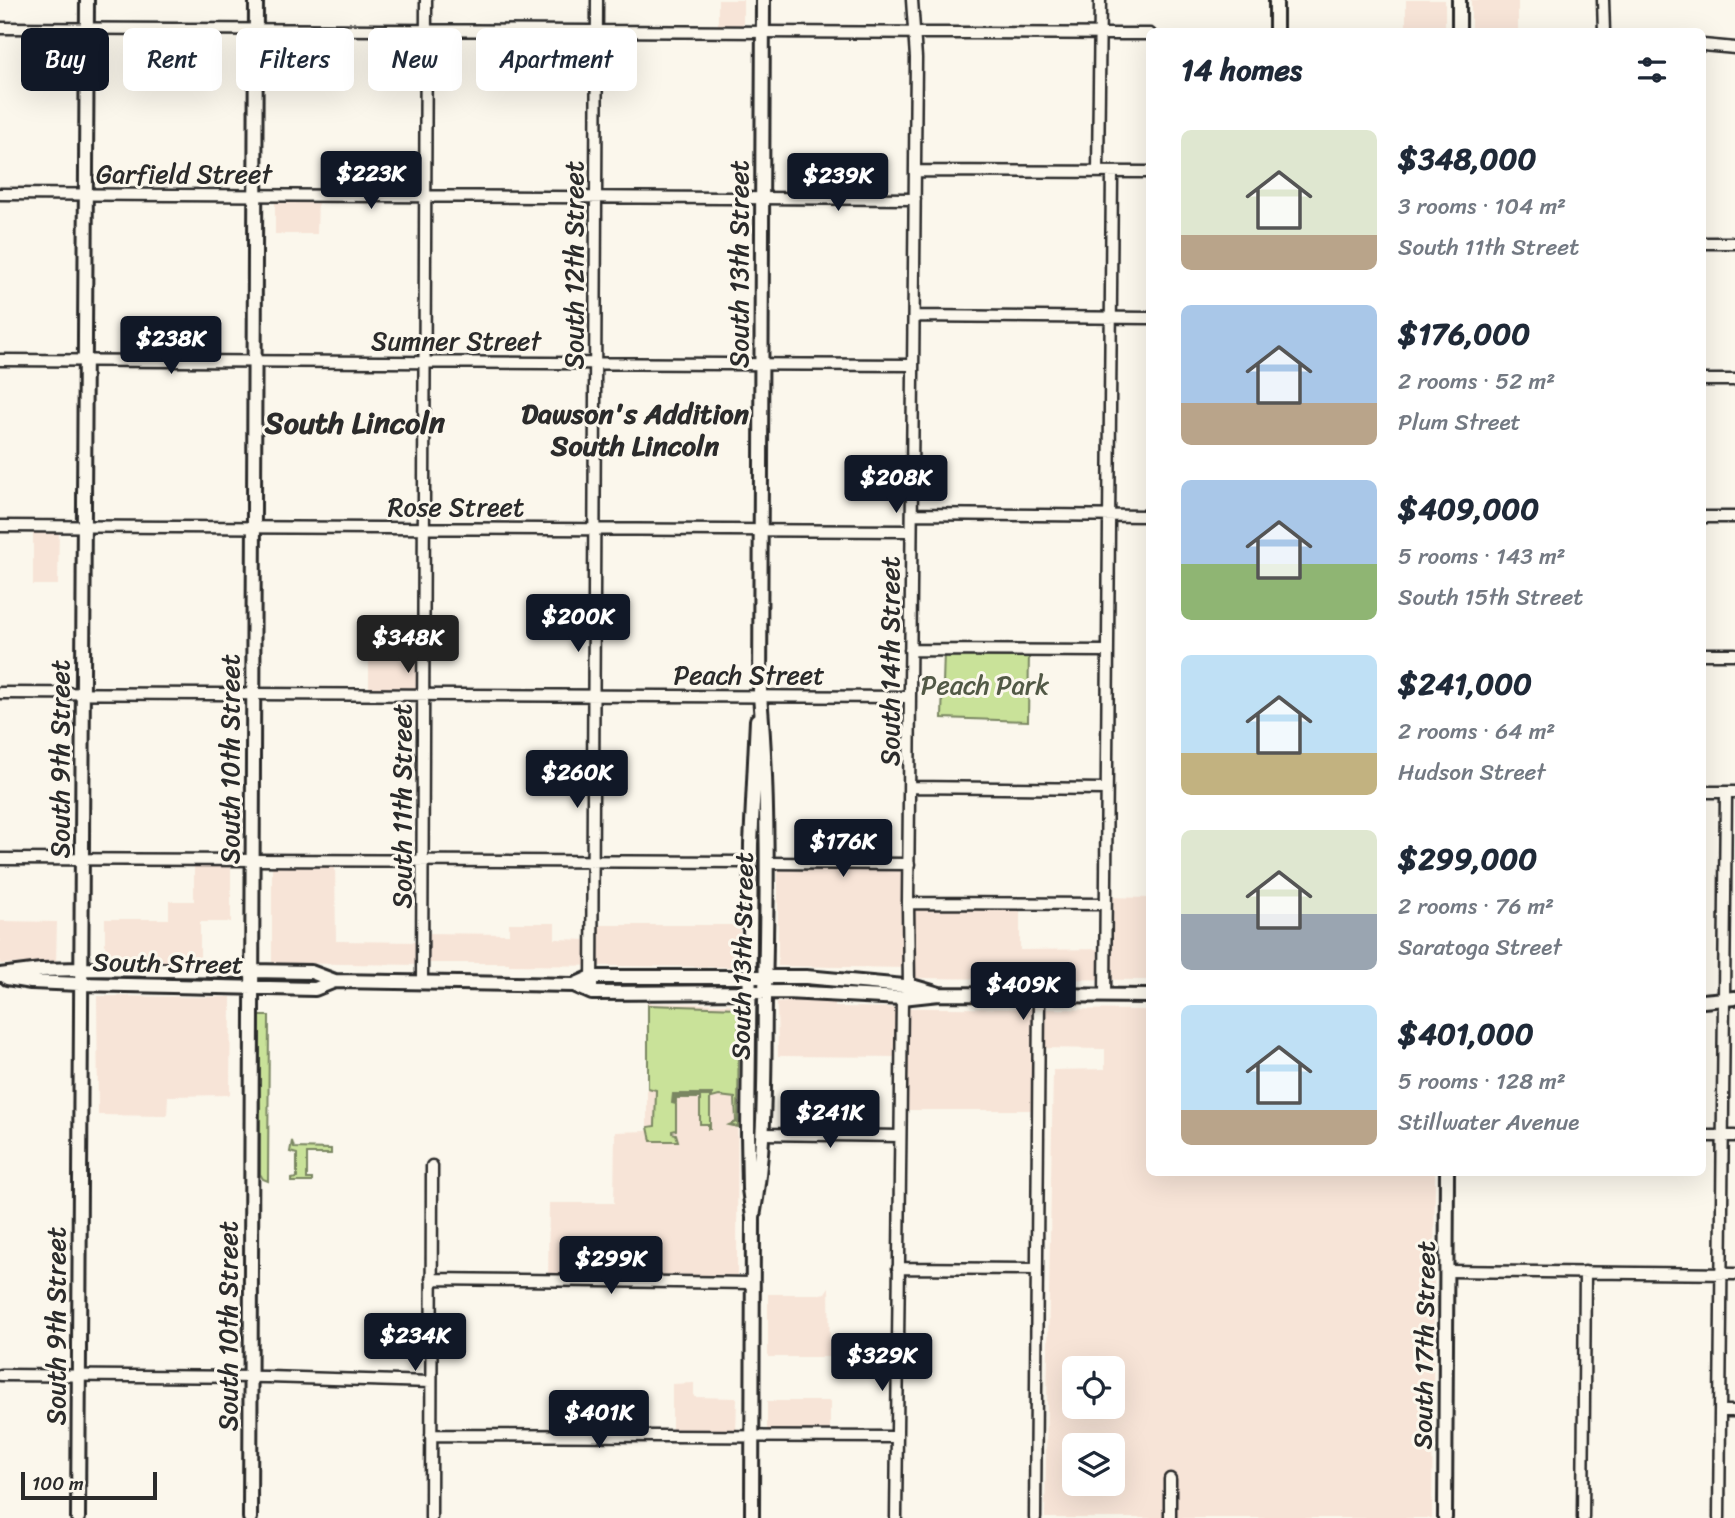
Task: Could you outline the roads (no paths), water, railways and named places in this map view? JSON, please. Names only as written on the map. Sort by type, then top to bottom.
[{"type":"main road","name":"South 9th Street","points":[[86,0],[86,28]]},
{"type":"main road","name":"South 10th Street","points":[[256,0],[256,28]]},
{"type":"main road","name":"South 13th Street","points":[[753,1217],[762,1133],[766,976],[767,806],[760,696],[763,0]]},
{"type":"main road","points":[[1276,0],[1276,28]]},
{"type":"main road","points":[[1459,28],[1460,0]]},
{"type":"main road","name":"South 9th Street","points":[[78,1518],[86,91]]},
{"type":"main road","name":"South 10th Street","points":[[250,1518],[256,91]]},
{"type":"main road","name":"South 13th Street","points":[[752,1518],[753,1217],[748,1167],[751,862],[756,726],[760,696]]},
{"type":"main road","name":"South Street","points":[[0,976],[41,970],[80,969],[311,972],[335,981],[574,985],[592,993],[751,991],[902,998],[939,995],[1146,996]]},
{"type":"main road","name":"South Street","points":[[0,976],[30,982],[314,989],[335,981]]},
{"type":"main road","name":"South Street","points":[[574,985],[592,977],[766,976],[821,978],[909,987],[939,995]]},
{"type":"main road","points":[[1706,995],[1729,998]]},
{"type":"main road","points":[[1706,1001],[1729,998]]},
{"type":"main road","name":"South 17th Street","points":[[1445,1518],[1447,1176]]},
{"type":"street","name":"South 11th Street","points":[[426,0],[426,28]]},
{"type":"street","name":"South 12th Street","points":[[597,0],[597,28]]},
{"type":"street","name":"South 14th Street","points":[[909,987],[907,938],[916,58],[912,0]]},
{"type":"street","points":[[1098,172],[1100,0]]},
{"type":"street","points":[[1603,0],[1604,28]]},
{"type":"street","points":[[0,28],[21,28]]},
{"type":"street","points":[[109,28],[236,29]]},
{"type":"street","points":[[637,32],[1146,34]]},
{"type":"street","points":[[1706,45],[1735,48]]},
{"type":"street","name":"South 11th Street","points":[[422,982],[426,91]]},
{"type":"street","name":"South 12th Street","points":[[592,993],[597,91]]},
{"type":"street","points":[[915,171],[1146,172]]},
{"type":"street","points":[[1105,996],[1112,172]]},
{"type":"street","name":"Garfield Street","points":[[0,194],[915,199]]},
{"type":"street","points":[[1706,243],[1735,243]]},
{"type":"street","points":[[914,316],[1146,318]]},
{"type":"street","name":"Sumner Street","points":[[0,360],[913,365]]},
{"type":"street","points":[[1706,380],[1735,380]]},
{"type":"street","points":[[912,514],[1146,516]]},
{"type":"street","points":[[1706,517],[1735,517]]},
{"type":"street","name":"Rose Street","points":[[0,526],[911,531]]},
{"type":"street","points":[[910,650],[1108,652]]},
{"type":"street","points":[[1706,654],[1735,654]]},
{"type":"street","name":"Peach Street","points":[[0,693],[910,697]]},
{"type":"street","points":[[910,787],[1106,789]]},
{"type":"street","points":[[1706,792],[1730,792],[1729,998],[1722,1136],[1719,1518]]},
{"type":"street","points":[[0,859],[751,862]]},
{"type":"street","points":[[766,863],[909,864]]},
{"type":"street","points":[[908,903],[1105,904]]},
{"type":"street","points":[[1035,1518],[1039,996]]},
{"type":"street","points":[[896,1518],[902,998]]},
{"type":"street","points":[[762,1133],[900,1136]]},
{"type":"street","points":[[1706,1136],[1735,1136]]},
{"type":"street","points":[[431,1518],[432,1166]]},
{"type":"street","points":[[898,1268],[1037,1269]]},
{"type":"street","points":[[1447,1271],[1735,1274]]},
{"type":"street","points":[[1583,1518],[1585,1272]]},
{"type":"street","points":[[431,1279],[753,1283]]},
{"type":"street","points":[[0,1375],[431,1382]]},
{"type":"street","points":[[1720,1411],[1735,1411]]},
{"type":"street","points":[[431,1435],[897,1437]]},
{"type":"street","points":[[1170,1479],[1170,1518]]},
{"type":"district","name":"South Lincoln","points":[[355,423]]},
{"type":"district","name":"Dawson's Addition South Lincoln","points":[[635,429]]},
{"type":"park label","name":"Peach Park","points":[[985,685]]}]
